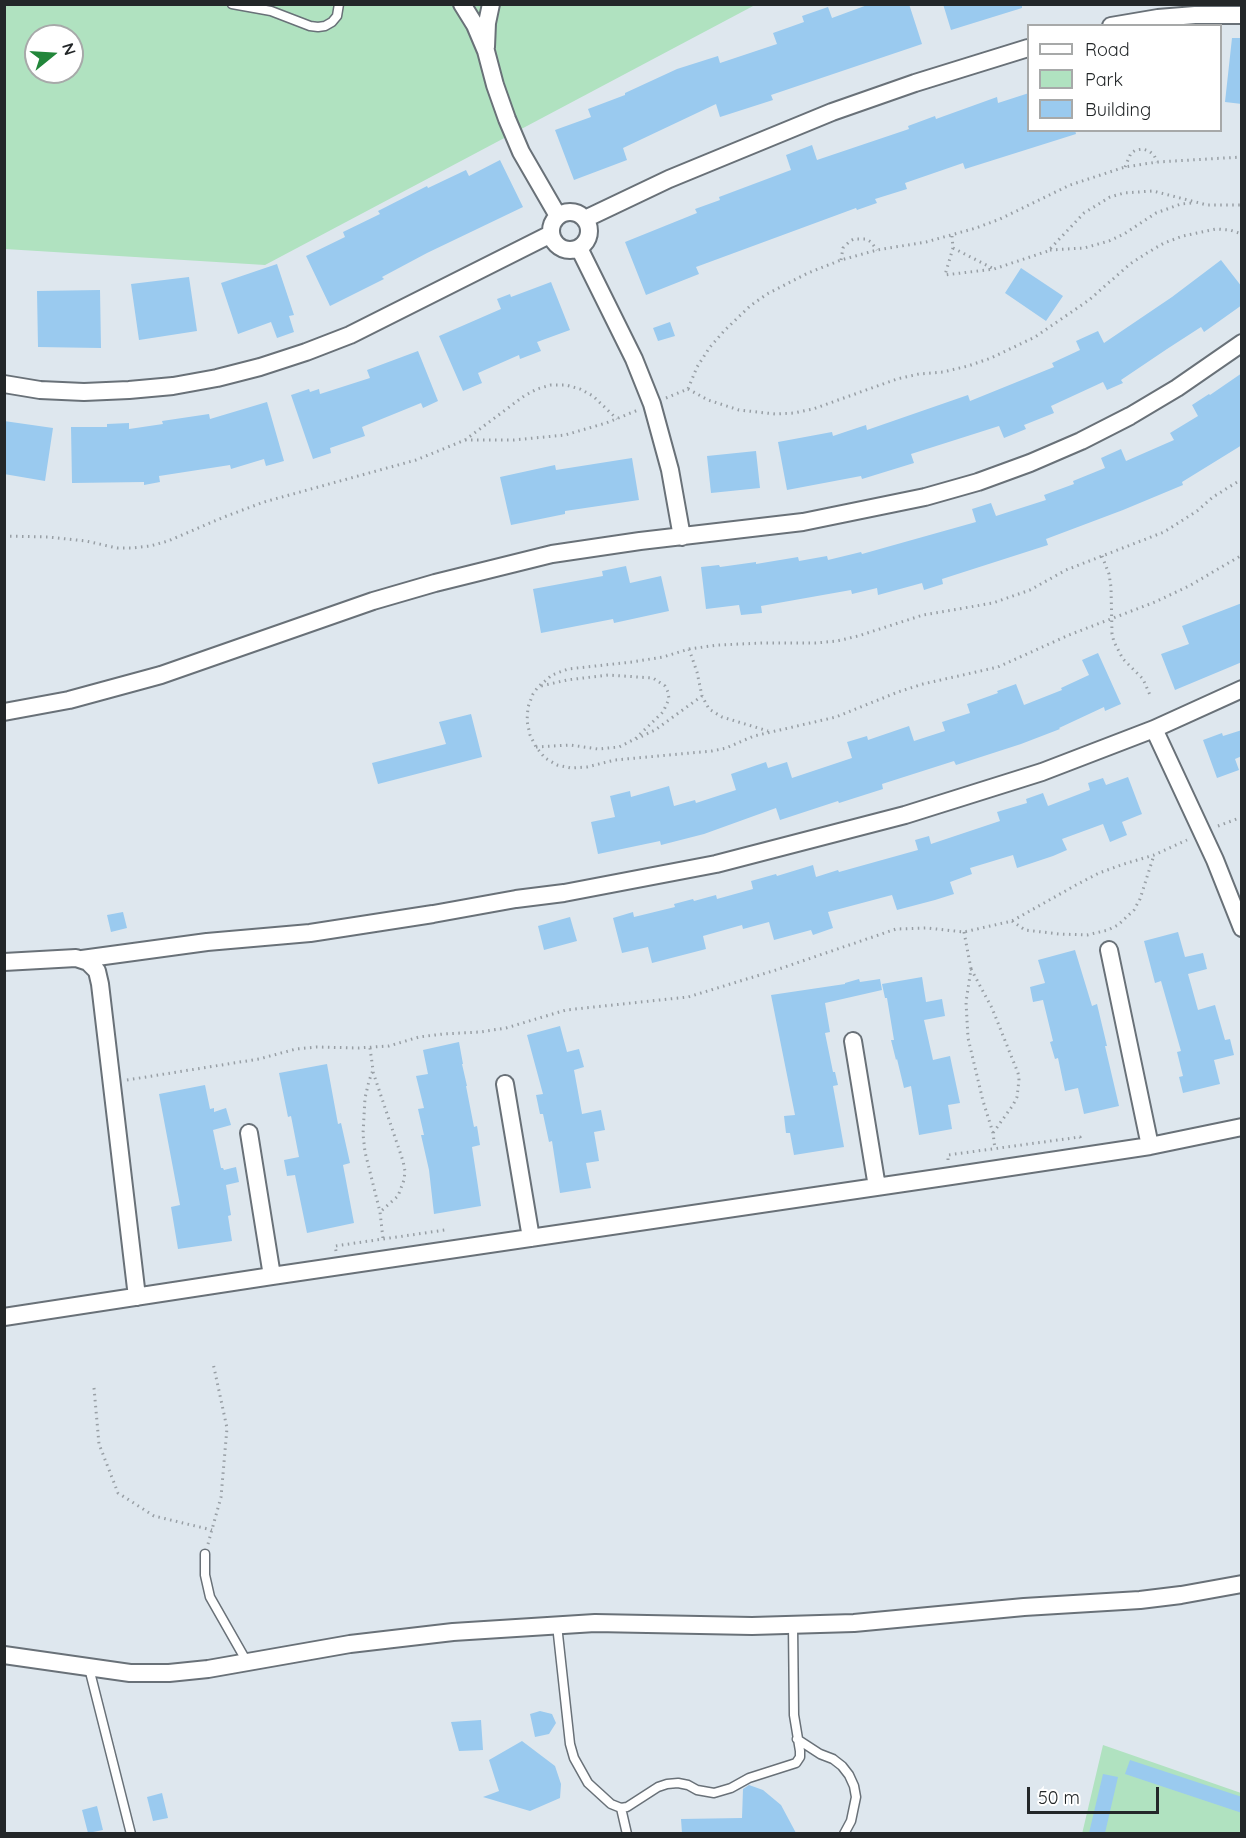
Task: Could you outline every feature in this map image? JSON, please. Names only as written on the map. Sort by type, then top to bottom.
[{"type":"street","points":[[462,4],[475,25],[486,51],[495,85],[516,141],[558,216]]},
{"type":"street","points":[[486,51],[487,23],[491,4]]},
{"type":"street","points":[[1124,24],[1167,17],[1242,15]]},
{"type":"street","points":[[585,219],[669,179],[822,116],[915,83],[1027,49]]},
{"type":"street","points":[[563,212],[575,212],[585,219],[589,226],[586,243],[574,250],[556,245],[551,234],[551,227],[558,216],[563,212]]},
{"type":"street","points":[[4,384],[40,390],[84,392],[173,386],[217,378],[306,352],[350,335],[551,234]]},
{"type":"street","points":[[579,248],[634,359],[652,404],[670,470],[682,537]]},
{"type":"street","points":[[4,712],[69,700],[161,675],[312,621],[435,583],[552,554],[803,522],[925,497],[978,482],[1081,441],[1130,416],[1177,388],[1242,343]]},
{"type":"street","points":[[4,962],[82,959],[207,942],[321,931],[564,893],[716,864],[905,815],[1042,772],[1154,729],[1242,689]]},
{"type":"street","points":[[1154,729],[1227,888],[1242,928]]},
{"type":"street","points":[[1109,950],[1150,1146]]},
{"type":"street","points":[[82,959],[93,966],[99,977],[137,1297]]},
{"type":"street","points":[[853,1041],[877,1187]]},
{"type":"street","points":[[505,1084],[531,1238]]},
{"type":"street","points":[[4,1317],[1150,1146],[1242,1128]]},
{"type":"street","points":[[249,1133],[272,1276]]},
{"type":"street","points":[[4,1655],[130,1673],[169,1673],[402,1637],[557,1624],[854,1623],[1024,1607],[1116,1602],[1181,1595],[1242,1584]]},
{"type":"lane","points":[[231,4],[271,11],[318,27],[332,22],[337,16],[339,4]]},
{"type":"lane","points":[[205,1554],[210,1597],[247,1662]]},
{"type":"lane","points":[[557,1624],[570,1744],[574,1758],[588,1784],[611,1804],[621,1808],[627,1807],[658,1787],[667,1784],[678,1783],[714,1793],[731,1788],[749,1778],[796,1763],[800,1757],[800,1750],[794,1715],[793,1625]]},
{"type":"lane","points":[[89,1668],[131,1833]]},
{"type":"lane","points":[[797,1739],[833,1759],[849,1775],[856,1797],[851,1821],[844,1833]]},
{"type":"lane","points":[[621,1808],[627,1833]]},
{"type":"path","points":[[1125,168],[1131,153],[1136,150],[1149,151],[1154,154],[1157,162]]},
{"type":"path","points":[[465,440],[542,439],[587,430],[688,389],[697,367],[710,347],[750,306],[767,294],[808,273],[841,260],[877,250],[952,236],[1000,219],[1070,186],[1125,168],[1157,162],[1242,157]]},
{"type":"path","points":[[1048,250],[1084,213],[1110,197],[1139,191],[1153,191],[1194,203]]},
{"type":"path","points":[[952,236],[953,248],[945,275],[994,269],[1048,250],[1084,248],[1109,241],[1156,213],[1180,204],[1242,205]]},
{"type":"path","points":[[688,389],[708,400],[739,410],[775,414],[794,413],[813,409],[897,379],[968,366],[1035,337],[1089,300],[1130,264],[1164,243],[1183,236],[1216,229],[1242,234]]},
{"type":"path","points":[[841,260],[843,248],[854,239],[866,239],[877,250]]},
{"type":"path","points":[[953,248],[994,269]]},
{"type":"path","points":[[4,536],[48,537],[117,548],[150,546],[168,541],[264,502],[416,460],[465,440],[524,396],[537,388],[551,385],[580,388],[593,396],[617,419]]},
{"type":"path","points":[[1242,479],[1164,532],[1066,570],[1011,597],[975,607],[923,615],[837,641],[799,644],[744,643],[689,649],[663,657],[632,662],[568,669],[552,675],[533,694],[528,707],[527,721],[530,735],[536,747],[546,758],[557,765],[571,768],[587,767],[615,760],[712,751],[771,732],[836,717],[923,684],[999,667],[1069,635],[1189,586],[1242,555]]},
{"type":"path","points":[[1102,556],[1111,587],[1112,634],[1116,649],[1143,679],[1150,695]]},
{"type":"path","points":[[689,649],[702,696],[709,709],[715,714],[771,732]]},
{"type":"path","points":[[538,687],[581,677],[608,675],[653,678],[659,681],[668,692],[667,706],[635,739]]},
{"type":"path","points":[[536,747],[570,745],[608,749],[619,747],[655,730],[702,696]]},
{"type":"path","points":[[111,1082],[258,1059],[296,1049],[389,1046],[419,1037],[506,1028],[566,1010],[688,997],[896,929],[927,928],[964,932],[1012,921],[1099,873],[1154,855],[1242,817]]},
{"type":"path","points":[[1012,921],[1025,930],[1059,934],[1087,935],[1108,930],[1118,925],[1134,910],[1142,894],[1154,855]]},
{"type":"path","points":[[964,932],[971,969],[992,1008],[1019,1080],[1017,1097],[993,1133]]},
{"type":"path","points":[[971,969],[966,1002],[968,1038],[993,1133],[995,1149]]},
{"type":"path","points":[[370,1048],[373,1071],[405,1170],[398,1196],[380,1212]]},
{"type":"path","points":[[373,1071],[365,1098],[363,1134],[369,1171],[380,1212],[383,1239]]},
{"type":"path","points":[[205,1554],[221,1497],[227,1428],[213,1363]]},
{"type":"path","points":[[94,1388],[99,1444],[118,1493],[154,1516],[212,1530]]},
{"type":"green space","points":[[4,5],[755,5],[265,265],[5,249]]},
{"type":"green space","points":[[1103,1745],[1241,1793],[1241,1833],[1082,1834]]},
{"type":"building","points":[[870,4],[909,4],[922,44],[771,95],[773,100],[720,117],[716,104],[623,148],[627,160],[574,180],[555,130],[591,117],[588,109],[625,95],[677,69],[718,56],[720,63],[777,44],[773,33],[804,22],[802,16],[828,7],[832,18]]},
{"type":"building","points":[[943,4],[1022,4],[1022,8],[951,30]]},
{"type":"building","points":[[1232,38],[1242,38],[1242,104],[1225,102]]},
{"type":"building","points":[[1027,94],[1027,132],[1076,132],[1076,134],[965,169],[963,163],[905,183],[907,189],[875,199],[877,203],[857,210],[856,208],[696,267],[699,274],[646,295],[625,242],[697,213],[695,209],[720,200],[719,197],[791,170],[786,155],[812,145],[817,160],[909,129],[908,126],[935,116],[936,119],[997,97],[998,103]]},
{"type":"building","points":[[500,160],[523,207],[427,253],[382,277],[384,279],[330,306],[306,256],[345,237],[343,232],[380,214],[378,211],[427,186],[428,188],[466,170],[469,176]]},
{"type":"building","points":[[1221,260],[1242,287],[1242,305],[1204,332],[1201,327],[1167,349],[1121,380],[1123,383],[1107,390],[1103,382],[1051,406],[1054,413],[1024,425],[1026,429],[1004,438],[999,426],[911,454],[914,463],[862,479],[861,476],[787,490],[778,442],[832,432],[833,436],[866,425],[867,430],[968,395],[970,401],[1054,367],[1052,363],[1080,350],[1076,341],[1098,331],[1104,343],[1172,297]]},
{"type":"building","points":[[277,264],[294,315],[289,316],[294,332],[277,338],[271,322],[238,334],[221,283]]},
{"type":"building","points":[[1021,268],[1063,296],[1046,321],[1005,293]]},
{"type":"building","points":[[189,277],[197,331],[139,340],[131,284]]},
{"type":"building","points":[[551,282],[570,330],[537,342],[541,351],[520,359],[519,355],[478,373],[482,383],[463,391],[439,336],[501,309],[497,299],[510,294],[511,297]]},
{"type":"building","points":[[100,290],[101,348],[38,347],[37,291]]},
{"type":"building","points":[[670,322],[675,336],[658,341],[653,328]]},
{"type":"building","points":[[418,351],[438,401],[423,408],[421,403],[362,427],[365,436],[330,448],[331,453],[313,459],[291,395],[309,389],[310,392],[319,389],[320,394],[370,378],[367,370]]},
{"type":"building","points":[[1242,373],[1242,445],[1182,482],[1183,485],[1046,539],[1048,545],[942,579],[943,584],[924,590],[922,583],[878,595],[877,588],[852,594],[851,590],[761,606],[762,613],[741,615],[739,605],[706,609],[701,567],[756,562],[756,564],[798,557],[799,561],[827,556],[828,560],[861,552],[862,554],[976,522],[972,509],[991,503],[996,516],[1046,500],[1044,495],[1074,484],[1073,481],[1105,468],[1101,458],[1121,449],[1126,461],[1174,440],[1170,433],[1198,416],[1192,405]]},
{"type":"building","points":[[267,402],[284,461],[266,466],[264,459],[231,469],[230,465],[159,476],[160,482],[144,485],[144,482],[72,483],[71,427],[107,427],[107,424],[129,423],[129,429],[209,414],[210,419]]},
{"type":"building","points":[[4,421],[53,428],[45,481],[4,474]]},
{"type":"building","points":[[756,451],[760,488],[711,493],[707,456]]},
{"type":"building","points":[[632,458],[639,500],[565,511],[565,514],[511,525],[500,477],[555,465],[556,470]]},
{"type":"building","points":[[626,566],[630,583],[661,576],[669,611],[614,623],[613,619],[541,633],[533,589],[603,576],[602,571]]},
{"type":"building","points":[[1242,603],[1242,662],[1175,690],[1161,654],[1189,644],[1182,626]]},
{"type":"building","points":[[1098,653],[1121,704],[1105,711],[1104,707],[1060,729],[1021,744],[956,765],[954,761],[882,784],[883,789],[780,820],[776,808],[704,834],[661,845],[660,841],[598,854],[591,822],[615,817],[610,796],[630,791],[631,797],[669,786],[674,806],[695,800],[696,803],[736,790],[731,774],[766,762],[768,768],[787,762],[792,778],[852,758],[847,742],[867,736],[868,740],[909,726],[914,741],[945,731],[942,722],[970,713],[967,704],[1016,684],[1024,705],[1062,690],[1061,688],[1089,675],[1082,660]]},
{"type":"building","points":[[471,714],[482,757],[378,784],[372,763],[446,744],[439,722]]},
{"type":"building","points":[[1242,730],[1242,756],[1235,759],[1239,770],[1217,778],[1203,740],[1222,733],[1223,736]]},
{"type":"building","points":[[1128,777],[1142,814],[1122,822],[1127,835],[1110,842],[1103,824],[1062,839],[1067,850],[1017,868],[1013,855],[970,868],[972,874],[950,882],[954,894],[897,910],[892,895],[828,912],[833,928],[813,935],[811,930],[774,940],[769,922],[743,929],[742,925],[703,936],[706,949],[652,963],[648,947],[622,953],[613,918],[633,912],[634,917],[675,907],[674,904],[693,899],[694,901],[716,895],[717,899],[753,889],[751,881],[813,865],[816,877],[838,870],[839,872],[918,850],[915,840],[929,836],[931,844],[1000,821],[997,812],[1027,803],[1026,799],[1043,793],[1048,806],[1090,790],[1088,783],[1103,778],[1106,785]]},
{"type":"building","points":[[123,912],[127,928],[111,932],[107,915]]},
{"type":"building","points":[[570,917],[577,941],[544,950],[538,926]]},
{"type":"building","points":[[1178,932],[1185,957],[1203,953],[1207,969],[1188,974],[1198,1010],[1215,1005],[1225,1040],[1230,1039],[1234,1055],[1214,1060],[1220,1084],[1183,1093],[1179,1077],[1183,1076],[1177,1052],[1181,1051],[1161,981],[1155,983],[1144,941]]},
{"type":"building","points":[[1075,950],[1092,1006],[1097,1004],[1119,1106],[1084,1114],[1078,1088],[1065,1091],[1058,1058],[1055,1059],[1050,1042],[1053,1041],[1043,1000],[1033,1002],[1030,987],[1045,983],[1038,960]]},
{"type":"building","points":[[922,977],[926,1002],[942,999],[945,1016],[924,1020],[933,1060],[950,1056],[960,1103],[948,1105],[952,1129],[919,1135],[911,1086],[904,1088],[891,1040],[894,1040],[887,998],[885,998],[882,984]]},
{"type":"building","points":[[859,979],[860,982],[880,979],[882,990],[825,1003],[830,1032],[825,1033],[838,1085],[833,1086],[844,1147],[794,1155],[790,1133],[786,1133],[784,1116],[795,1115],[771,995],[845,984]]},
{"type":"building","points":[[560,1026],[567,1052],[579,1049],[584,1067],[574,1070],[582,1114],[601,1110],[605,1130],[594,1132],[599,1161],[586,1163],[591,1188],[560,1193],[552,1141],[549,1142],[536,1095],[543,1094],[527,1035]]},
{"type":"building","points":[[459,1042],[474,1127],[477,1126],[480,1145],[472,1147],[481,1206],[434,1214],[429,1170],[421,1135],[424,1135],[418,1109],[424,1108],[416,1076],[428,1074],[423,1050]]},
{"type":"building","points":[[327,1064],[338,1124],[341,1123],[350,1163],[343,1165],[354,1223],[307,1233],[295,1175],[287,1176],[284,1160],[299,1157],[279,1073]]},
{"type":"building","points":[[205,1085],[210,1109],[214,1108],[214,1112],[226,1108],[231,1125],[213,1130],[221,1168],[224,1170],[236,1167],[239,1182],[226,1185],[232,1241],[178,1249],[171,1207],[180,1205],[159,1094]]},
{"type":"building","points":[[540,1711],[552,1714],[556,1723],[549,1734],[535,1737],[530,1714]]},
{"type":"building","points":[[481,1720],[483,1750],[459,1751],[451,1722]]},
{"type":"building","points":[[522,1741],[555,1766],[561,1784],[560,1798],[530,1811],[483,1797],[499,1791],[489,1760]]},
{"type":"building","points":[[1130,1760],[1242,1797],[1242,1813],[1125,1774]]},
{"type":"building","points":[[1103,1774],[1118,1777],[1105,1833],[1089,1833]]},
{"type":"building","points":[[749,1785],[763,1790],[781,1805],[796,1833],[682,1833],[681,1819],[742,1818],[743,1789]]},
{"type":"building","points":[[162,1793],[168,1818],[153,1821],[147,1797]]},
{"type":"building","points":[[97,1806],[103,1830],[88,1833],[82,1810]]}]
